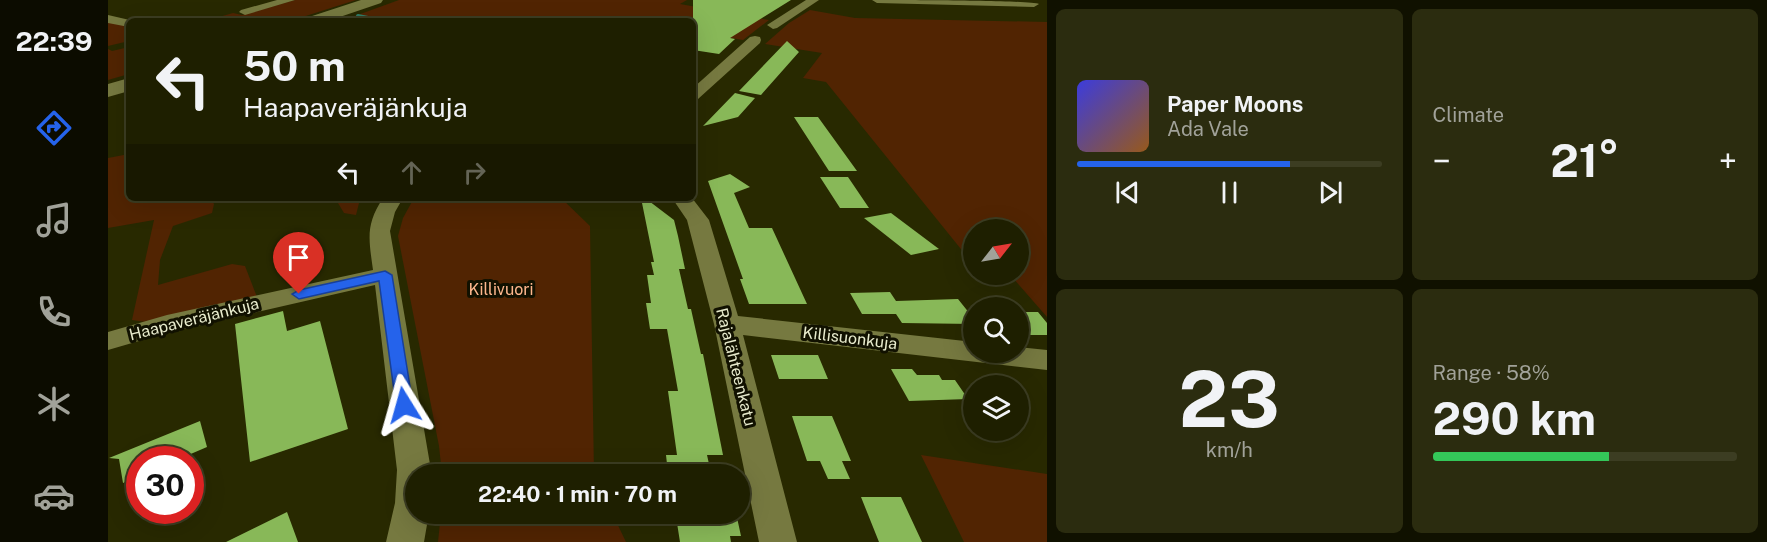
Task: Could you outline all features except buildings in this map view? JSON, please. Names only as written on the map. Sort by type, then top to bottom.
[{"type":"main road","points":[[321,18],[376,0]]},
{"type":"main road","points":[[108,91],[126,85]]},
{"type":"street","points":[[244,12],[290,0]]},
{"type":"street","points":[[773,25],[814,0]]},
{"type":"street","points":[[877,0],[1035,4]]},
{"type":"street","points":[[108,19],[126,22]]},
{"type":"street","points":[[696,93],[755,40]]},
{"type":"street","points":[[391,201],[384,212],[379,231],[414,470],[413,503],[405,542]]},
{"type":"street","name":"Rajalähteenkatu","points":[[684,201],[698,220],[727,324],[778,542]]},
{"type":"street","name":"Haapaveräjänkuja","points":[[108,341],[167,324],[385,275]]},
{"type":"street","name":"Killisuonkuja","points":[[727,324],[963,351]]},
{"type":"street","name":"Killisuonkuja","points":[[1029,358],[1047,360]]},
{"type":"green space","points":[[295,0],[356,0],[299,18],[216,18],[233,13],[242,15]]},
{"type":"green space","points":[[399,0],[687,0],[680,4],[769,20],[743,40],[696,32],[696,18],[349,18]]},
{"type":"green space","points":[[810,10],[855,18],[1047,22],[1047,317],[1019,285],[1029,285],[1029,219],[963,219],[963,252],[826,82],[803,78],[822,53],[765,44],[789,23]]},
{"type":"green space","points":[[108,22],[126,25],[126,42],[108,46]]},
{"type":"green space","points":[[126,48],[126,75],[108,80],[108,49],[112,51]]},
{"type":"green space","points":[[126,155],[126,201],[212,201],[214,204],[212,213],[173,226],[160,260],[158,285],[232,264],[245,266],[257,297],[146,322],[132,320],[154,220],[108,228],[108,158]]},
{"type":"green space","points":[[337,201],[361,201],[356,215],[344,213]]},
{"type":"green space","name":"Killivuori","points":[[412,201],[564,201],[590,226],[594,464],[441,464],[398,236],[403,218]]},
{"type":"green space","points":[[921,455],[1047,474],[1047,542],[964,542]]},
{"type":"green space","points":[[440,524],[617,524],[626,542],[438,542]]},
{"type":"waterway","points":[[358,16],[368,18]]},
{"type":"route","points":[[299,294],[385,275],[404,405]]}]
